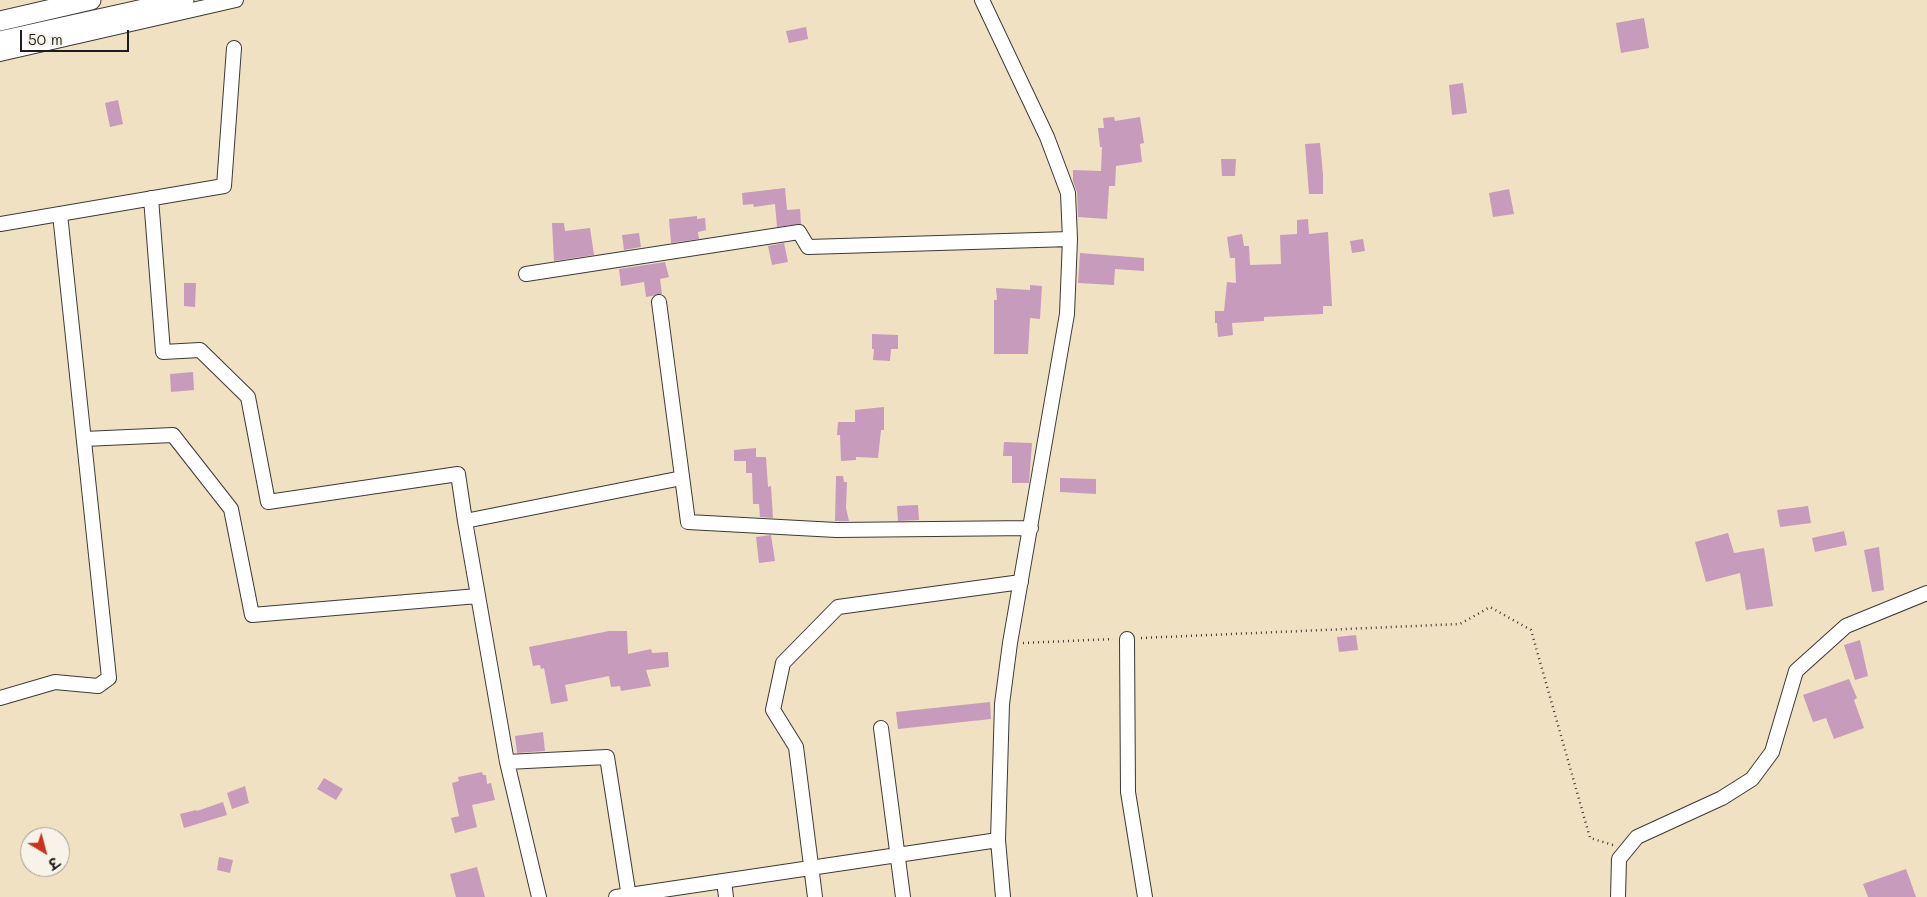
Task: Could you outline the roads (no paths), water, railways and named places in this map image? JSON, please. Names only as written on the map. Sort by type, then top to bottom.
[{"type":"main road","points":[[0,21],[91,0]]},
{"type":"main road","points":[[0,41],[184,0]]},
{"type":"street","points":[[0,12],[53,0]]},
{"type":"street","points":[[0,54],[236,0]]},
{"type":"street","points":[[982,0],[1047,137],[1068,193],[1070,239],[1067,314],[1010,644],[1002,704],[998,840],[1003,897]]},
{"type":"street","points":[[0,224],[224,186],[234,48]]},
{"type":"street","points":[[151,198],[163,352],[200,350],[248,397],[268,502],[458,474],[508,762],[539,897]]},
{"type":"street","points":[[0,698],[56,682],[98,686],[109,678],[60,214]]},
{"type":"street","points":[[526,274],[799,232],[808,247],[1070,239]]},
{"type":"street","points":[[659,302],[688,522],[836,530],[1031,528]]},
{"type":"street","points":[[84,439],[173,436],[231,509],[252,615],[478,596]]},
{"type":"street","points":[[465,521],[682,478]]},
{"type":"street","points":[[815,897],[796,747],[773,710],[783,663],[838,607],[1021,582]]},
{"type":"street","points":[[1618,897],[1619,859],[1637,837],[1722,798],[1752,779],[1772,752],[1796,671],[1846,626],[1927,593]]},
{"type":"street","points":[[1127,638],[1128,792],[1145,897]]},
{"type":"street","points":[[881,728],[902,897]]},
{"type":"street","points":[[508,762],[607,757],[625,896],[998,840]]},
{"type":"street","points":[[724,881],[726,897]]}]
